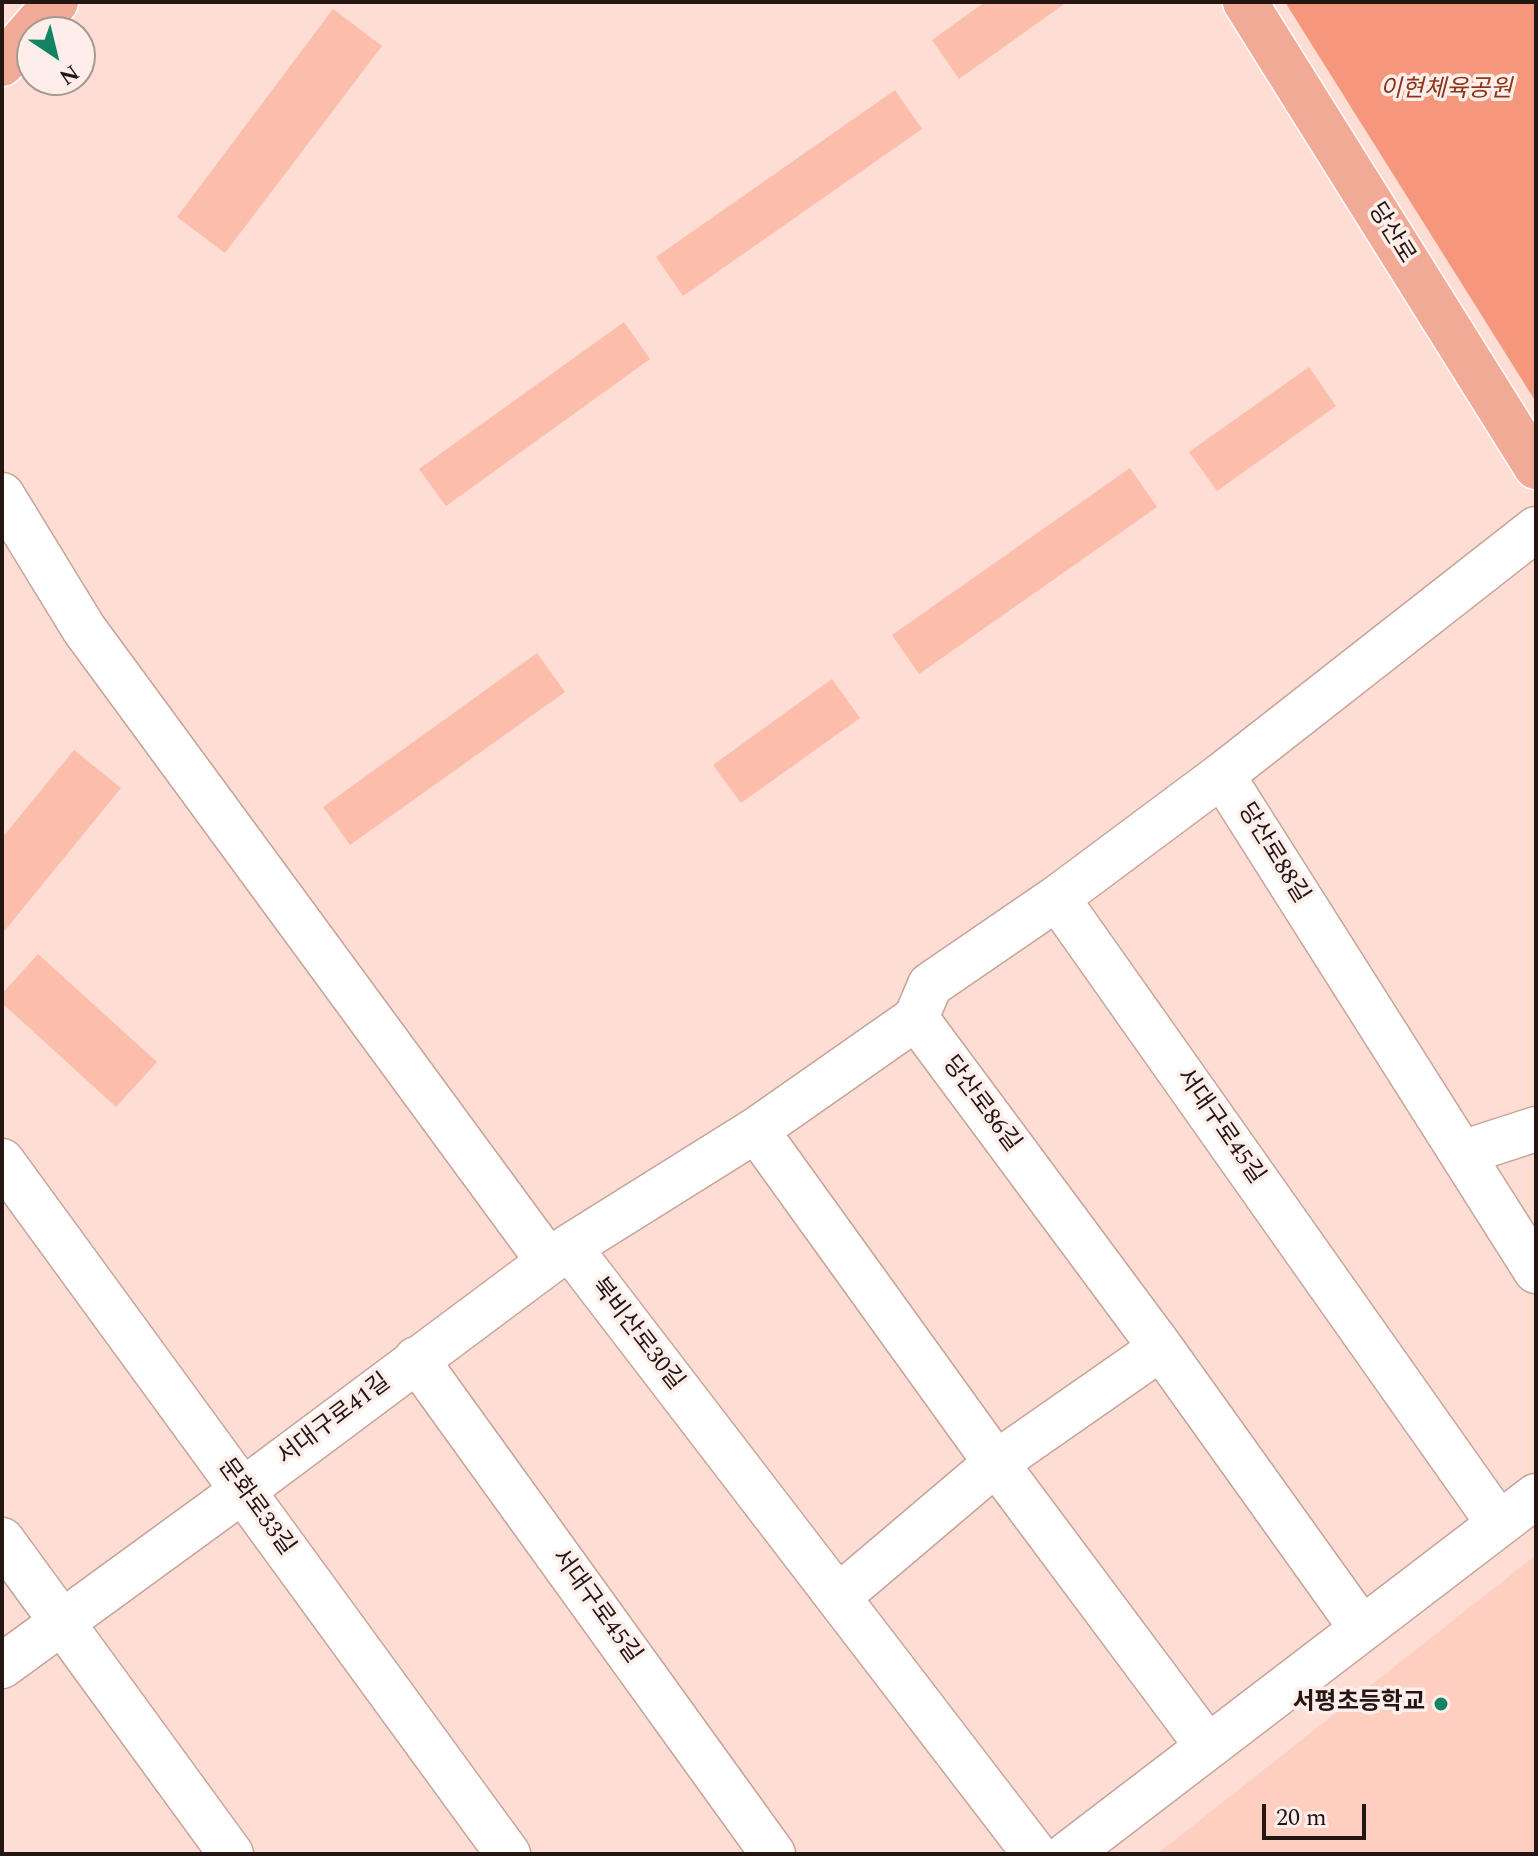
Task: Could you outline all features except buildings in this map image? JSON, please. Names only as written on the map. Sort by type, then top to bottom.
[{"type":"main road","points":[[2,64],[56,2]]},
{"type":"main road","name":"당산로","points":[[1245,2],[1536,467]]},
{"type":"street","name":"북비산로30길","points":[[2,495],[84,629],[559,1254],[838,1597],[1035,1854]]},
{"type":"street","points":[[559,1254],[756,1130],[916,1018],[930,985],[1057,898],[1222,775],[1536,529]]},
{"type":"street","name":"당산로88길","points":[[1222,775],[1536,1271]]},
{"type":"street","name":"서대구로45길","points":[[1057,898],[1499,1524]]},
{"type":"street","name":"당산로86길","points":[[916,1018],[1161,1348],[1362,1629]]},
{"type":"street","points":[[1462,1153],[1536,1129]]},
{"type":"street","points":[[756,1130],[996,1463],[1208,1747]]},
{"type":"street","name":"문화로33길","points":[[2,1161],[508,1854]]},
{"type":"street","name":"서대구로41길","points":[[2,1666],[559,1254]]},
{"type":"street","points":[[838,1597],[996,1463],[1161,1348]]},
{"type":"street","name":"서대구로45길","points":[[416,1359],[773,1854]]},
{"type":"street","points":[[1068,1854],[1536,1496]]},
{"type":"street","points":[[2,1540],[231,1854]]},
{"type":"shaded area","name":"서평초등학교","points":[[1536,1555],[1536,1854],[1157,1854]]},
{"type":"green space","name":"이현체육공원","points":[[1285,2],[1536,2],[1536,402]]},
{"type":"place","name":"서평초등학교","points":[[1441,1704]]}]
